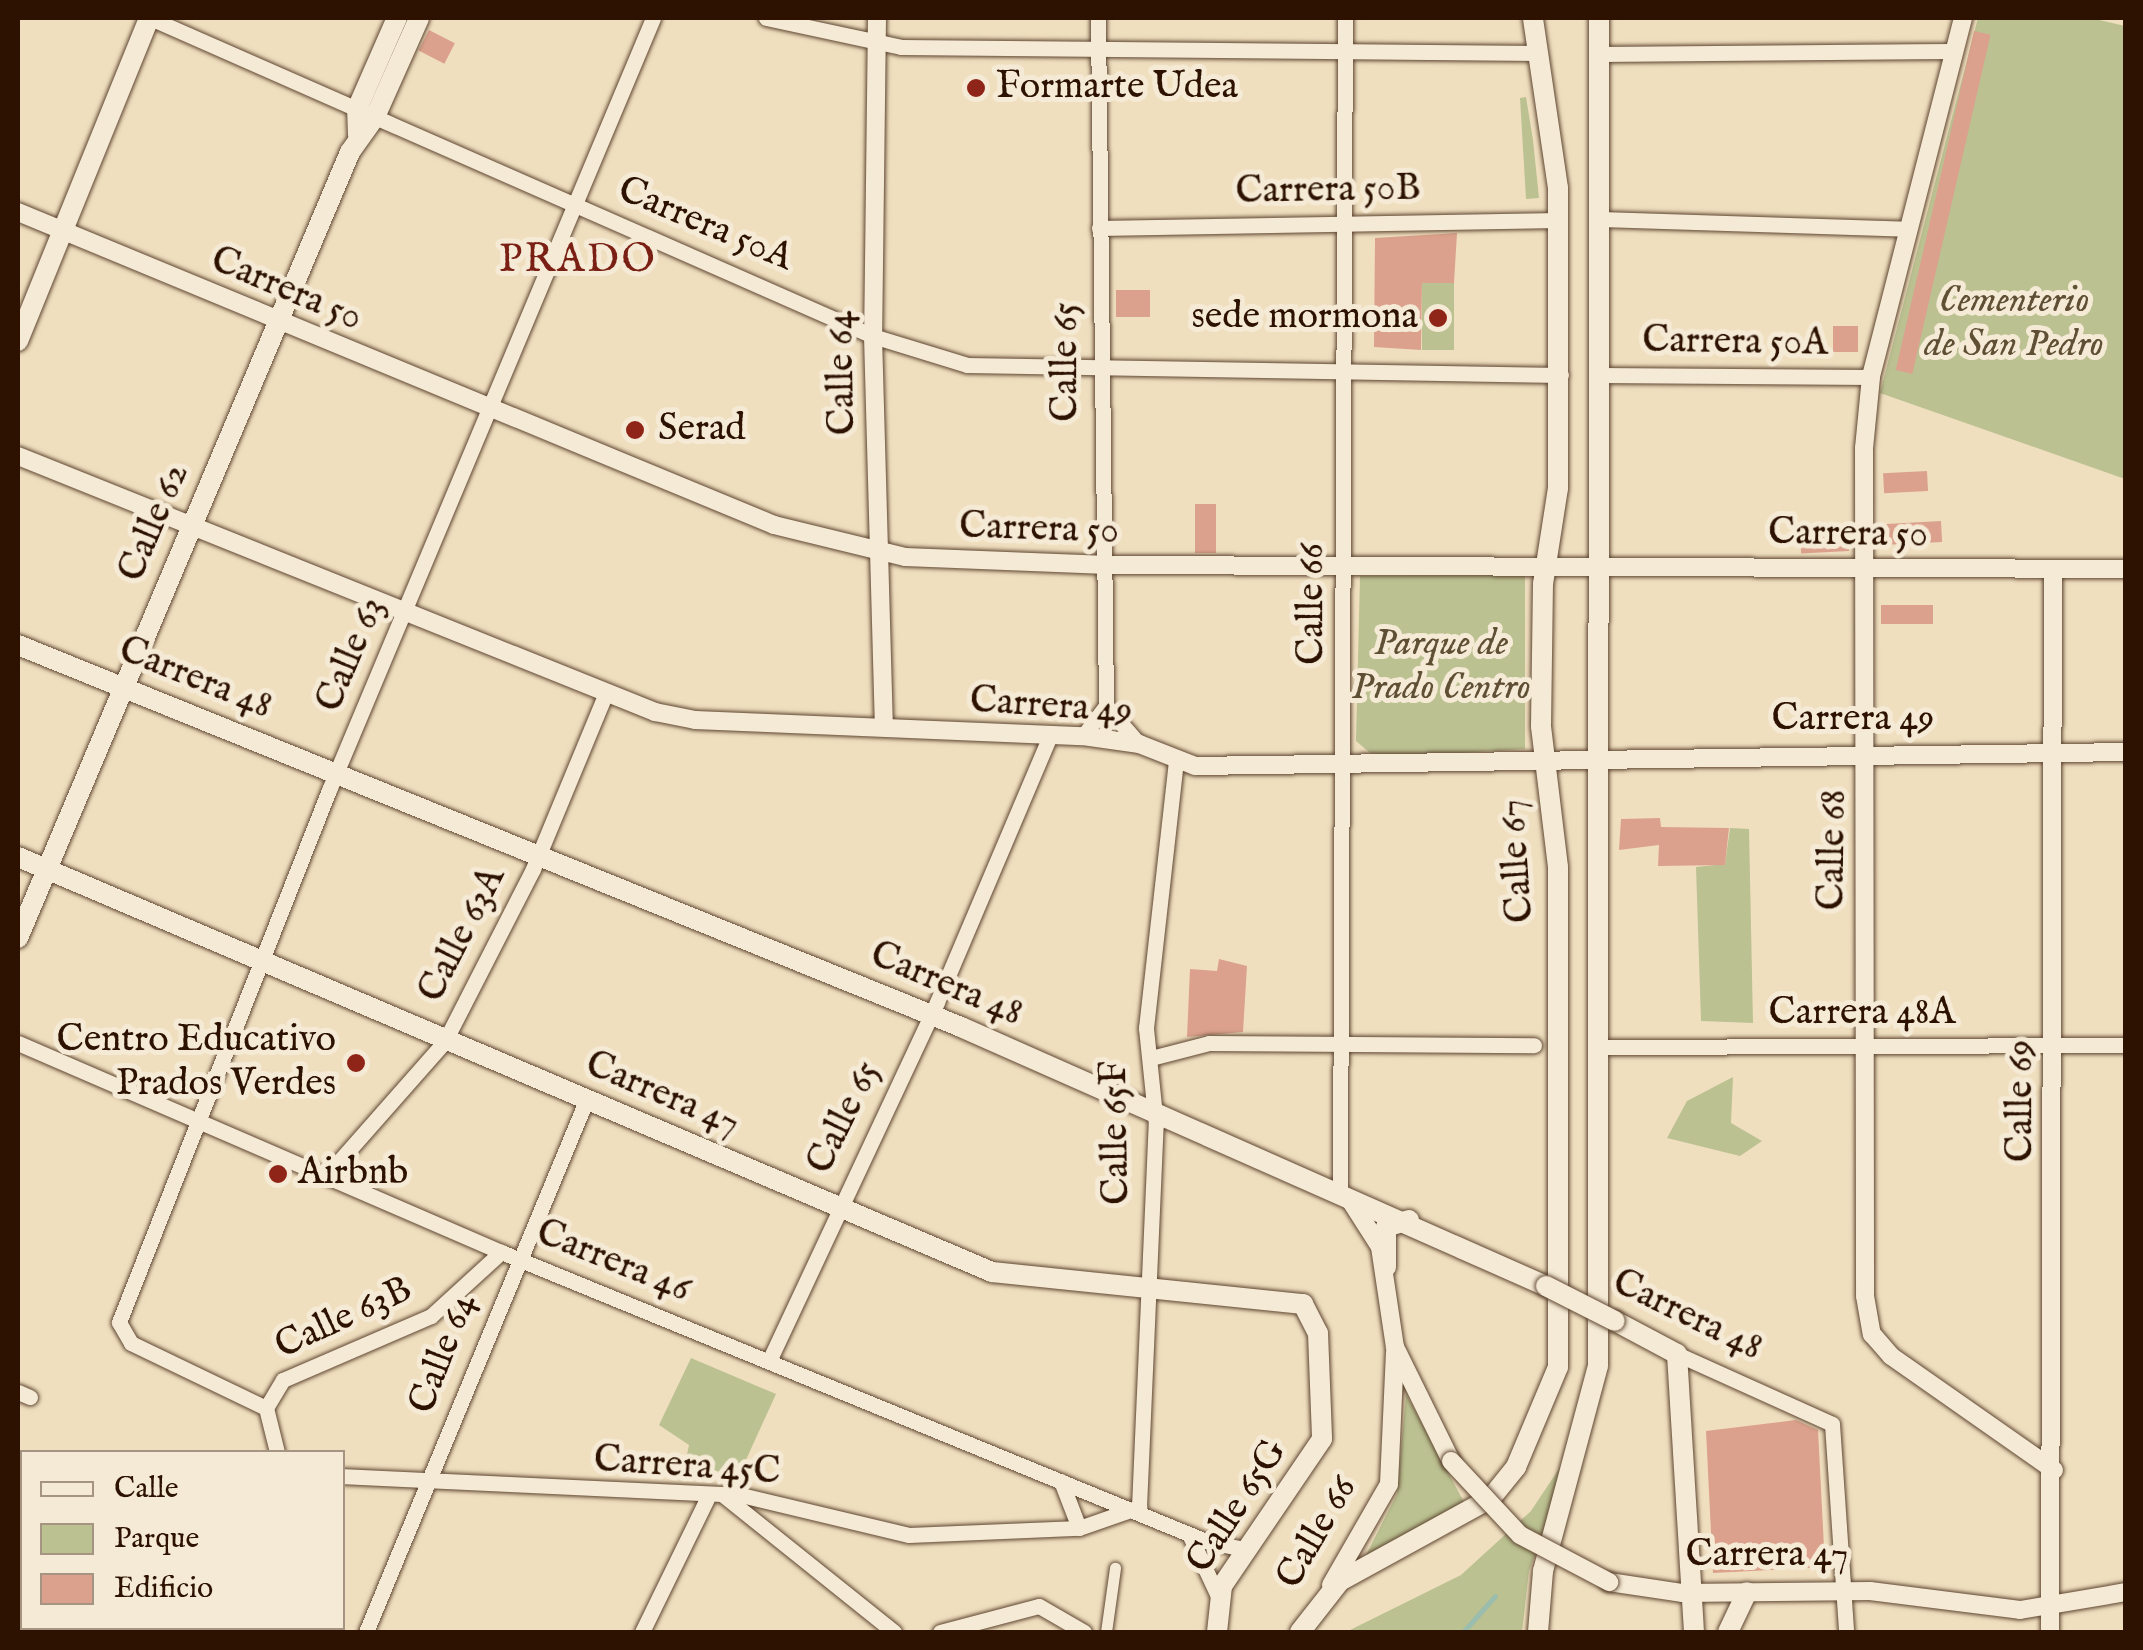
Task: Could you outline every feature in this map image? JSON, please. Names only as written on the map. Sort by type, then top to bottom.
[{"type":"main road","points":[[18,340],[60,229],[150,18]]},
{"type":"main road","name":"Calle 62","points":[[18,938],[358,134],[397,18]]},
{"type":"main road","name":"Calle 62","points":[[366,113],[419,18]]},
{"type":"main road","name":"Calle 67","points":[[1328,1590],[1490,1498],[1516,1467],[1556,1376],[1558,867],[1545,761],[1545,566],[1558,488],[1559,220],[1533,18]]},
{"type":"main road","name":"Calle 67","points":[[1538,1632],[1544,1571],[1597,1376],[1599,18]]},
{"type":"main road","name":"Carrera 48","points":[[18,645],[1156,1110],[1409,1220],[1677,1354]]},
{"type":"main road","name":"Carrera 47","points":[[18,858],[838,1208],[1012,1278],[1303,1304]]},
{"type":"main road","points":[[1386,1267],[1386,1227],[1409,1220]]},
{"type":"main road","name":"Calle 65G","points":[[1218,1632],[1218,1596],[1244,1549],[1322,1439],[1318,1333],[1303,1304]]},
{"type":"main road","points":[[1677,1354],[1694,1632]]},
{"type":"main road","name":"Calle 66","points":[[1300,1632],[1328,1590]]},
{"type":"main road","points":[[1728,1632],[1747,1592]]},
{"type":"street","name":"Carrera 50A","points":[[150,18],[873,336],[966,365],[1561,375]]},
{"type":"street","name":"Calle 63","points":[[266,1408],[131,1344],[120,1322],[336,777],[653,18]]},
{"type":"street","points":[[766,18],[876,45],[1539,53]]},
{"type":"street","name":"Calle 64","points":[[877,18],[873,336],[884,727]]},
{"type":"street","name":"Calle 65","points":[[1098,18],[1101,565],[1106,706]]},
{"type":"street","name":"Calle 66","points":[[1340,1191],[1346,1042],[1346,18]]},
{"type":"street","name":"Calle 68","points":[[1963,18],[1871,377],[1865,568],[1863,1046],[1872,1334],[2054,1470]]},
{"type":"street","points":[[1599,54],[1954,51]]},
{"type":"street","name":"Carrera 50","points":[[18,212],[278,323],[774,525],[880,552],[1101,565],[2126,569]]},
{"type":"street","points":[[1597,219],[1907,228]]},
{"type":"street","name":"Carrera 50B","points":[[1099,228],[1559,220]]},
{"type":"street","name":"Carrera 50A","points":[[1598,375],[1871,377]]},
{"type":"street","name":"Carrera 49","points":[[18,456],[606,693],[694,720],[1048,738],[1083,736],[1139,744],[1194,766],[2126,752]]},
{"type":"street","name":"Calle 69","points":[[2050,1632],[2054,1608],[2053,569]]},
{"type":"street","name":"Calle 63A","points":[[327,1175],[444,1041],[538,858],[606,693]]},
{"type":"street","points":[[1083,736],[1106,706],[1139,744]]},
{"type":"street","name":"Calle 65","points":[[769,1361],[930,1015],[1048,738]]},
{"type":"street","name":"Calle 65F","points":[[1140,1508],[1156,1110],[1146,1028],[1176,760]]},
{"type":"street","name":"Carrera 46","points":[[18,1043],[508,1255],[1061,1481],[1140,1508],[1188,1533],[1244,1549]]},
{"type":"street","points":[[1151,1058],[1195,1044],[1534,1046]]},
{"type":"street","name":"Carrera 48A","points":[[1599,1047],[2126,1045]]},
{"type":"street","name":"Calle 64","points":[[366,1632],[428,1482],[508,1255],[586,1101]]},
{"type":"street","points":[[1340,1191],[1358,1207],[1386,1267],[1395,1346]]},
{"type":"street","name":"Calle 63B","points":[[266,1408],[283,1380],[432,1316],[508,1255]]},
{"type":"street","name":"Calle 66","points":[[1328,1590],[1388,1484],[1395,1346]]},
{"type":"street","name":"Carrera 47","points":[[1395,1346],[1452,1461],[1520,1534],[1609,1582],[1691,1593],[1843,1590],[2054,1608],[2126,1592]]},
{"type":"street","name":"Carrera 48","points":[[1677,1354],[1832,1424],[1843,1590]]},
{"type":"street","points":[[266,1408],[276,1450]]},
{"type":"street","name":"Carrera 45C","points":[[345,1476],[715,1497],[909,1535],[1078,1528],[1140,1508]]},
{"type":"street","points":[[1061,1481],[1078,1528]]},
{"type":"street","points":[[642,1632],[715,1497],[894,1632]]},
{"type":"street","points":[[1188,1533],[1218,1596]]},
{"type":"street","points":[[1106,1632],[1115,1568]]},
{"type":"street","points":[[1843,1590],[1846,1632]]},
{"type":"street","points":[[940,1632],[1039,1606],[1084,1632]]},
{"type":"green space","name":"Cementerio de San Pedro","points":[[1978,18],[2091,18],[2125,26],[2125,479],[1880,393]]},
{"type":"green space","points":[[1526,97],[1539,198],[1526,199],[1520,98]]},
{"type":"green space","name":"sede mormona","points":[[1422,283],[1454,283],[1454,350],[1422,350]]},
{"type":"green space","name":"Parque de Prado Centro","points":[[1525,575],[1525,749],[1376,758],[1356,741],[1360,576]]},
{"type":"green space","points":[[1730,828],[1749,829],[1753,1023],[1701,1021],[1696,867],[1725,864]]},
{"type":"green space","points":[[1733,1077],[1731,1123],[1762,1141],[1740,1156],[1667,1138],[1687,1101]]},
{"type":"green space","points":[[691,1358],[776,1394],[740,1473],[684,1469],[689,1445],[659,1425]]},
{"type":"green space","points":[[1406,1394],[1465,1504],[1363,1561],[1397,1494]]},
{"type":"green space","points":[[1572,1449],[1529,1571],[1522,1632],[1346,1632],[1461,1575],[1531,1511]]},
{"type":"building","points":[[429,30],[455,43],[444,64],[419,50]]},
{"type":"building","points":[[1974,31],[1991,35],[1912,374],[1896,370]]},
{"type":"building","name":"sede mormona","points":[[1457,233],[1454,283],[1422,283],[1421,350],[1374,347],[1375,238]]},
{"type":"building","points":[[1116,290],[1150,290],[1150,317],[1116,317]]},
{"type":"building","points":[[1833,326],[1858,326],[1858,352],[1833,352]]},
{"type":"building","points":[[1927,471],[1928,491],[1884,493],[1883,473]]},
{"type":"building","points":[[1195,504],[1216,504],[1216,553],[1195,553]]},
{"type":"building","points":[[1941,521],[1942,542],[1887,545],[1886,524]]},
{"type":"building","points":[[1848,531],[1849,551],[1801,553],[1800,534]]},
{"type":"building","points":[[1881,605],[1933,605],[1933,624],[1881,624]]},
{"type":"building","points":[[1660,818],[1661,827],[1729,828],[1725,865],[1658,866],[1659,845],[1619,850],[1621,819]]},
{"type":"building","points":[[1219,959],[1247,966],[1243,1032],[1187,1037],[1190,969],[1217,971]]},
{"type":"building","points":[[1796,1420],[1818,1430],[1825,1567],[1713,1573],[1706,1431]]},
{"type":"waterway","points":[[1463,1632],[1495,1596]]},
{"type":"place","name":"Formarte Udea","points":[[976,88]]},
{"type":"place","name":"sede mormona","points":[[1438,318]]},
{"type":"place","name":"Serad","points":[[635,430]]},
{"type":"place","name":"Centro Educativo Prados Verdes","points":[[356,1063]]},
{"type":"place","name":"Airbnb","points":[[278,1174]]},
{"type":"district","name":"PRADO","points":[[578,261]]}]
